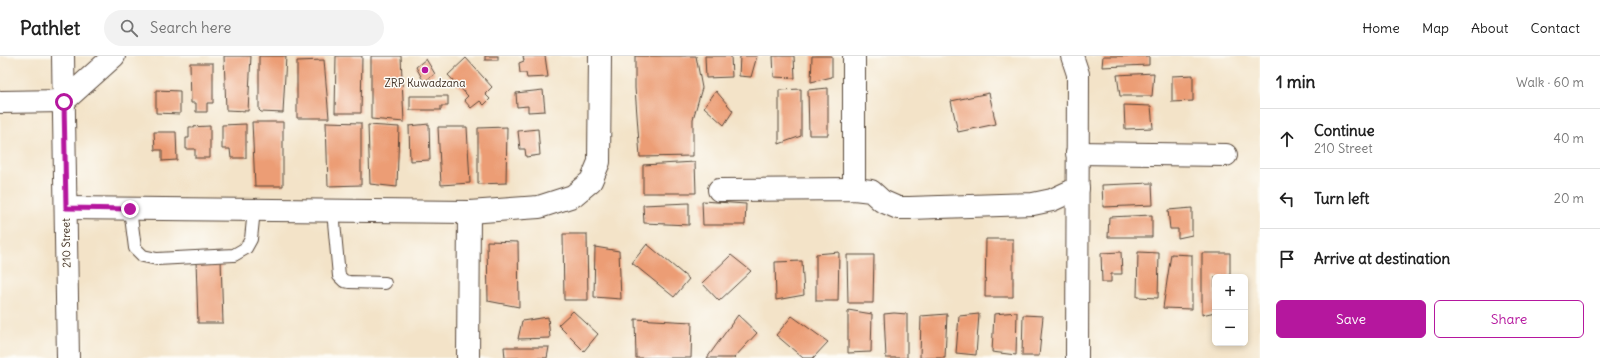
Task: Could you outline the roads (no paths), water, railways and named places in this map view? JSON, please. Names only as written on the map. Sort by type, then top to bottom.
[{"type":"street","name":"210 Street","points":[[63,56],[68,358]]},
{"type":"street","points":[[0,102],[64,102],[114,56]]},
{"type":"street","points":[[66,208],[469,212],[539,207],[573,196],[591,180],[599,162],[600,56]]},
{"type":"street","points":[[854,56],[854,189]]},
{"type":"street","points":[[1072,56],[1078,74],[1077,358]]},
{"type":"street","points":[[1077,153],[1226,155]]},
{"type":"street","points":[[719,190],[854,189],[871,191],[882,201],[898,208],[909,208],[1033,204],[1052,200],[1078,188]]},
{"type":"street","points":[[468,358],[469,212]]},
{"type":"lane","points":[[130,209],[135,248],[144,256],[157,259],[234,255],[246,248],[251,239],[254,210]]},
{"type":"lane","points":[[333,211],[339,276],[344,281],[349,282],[384,283]]},
{"type":"place","name":"ZRP Kuwadzana","points":[[425,70]]}]
